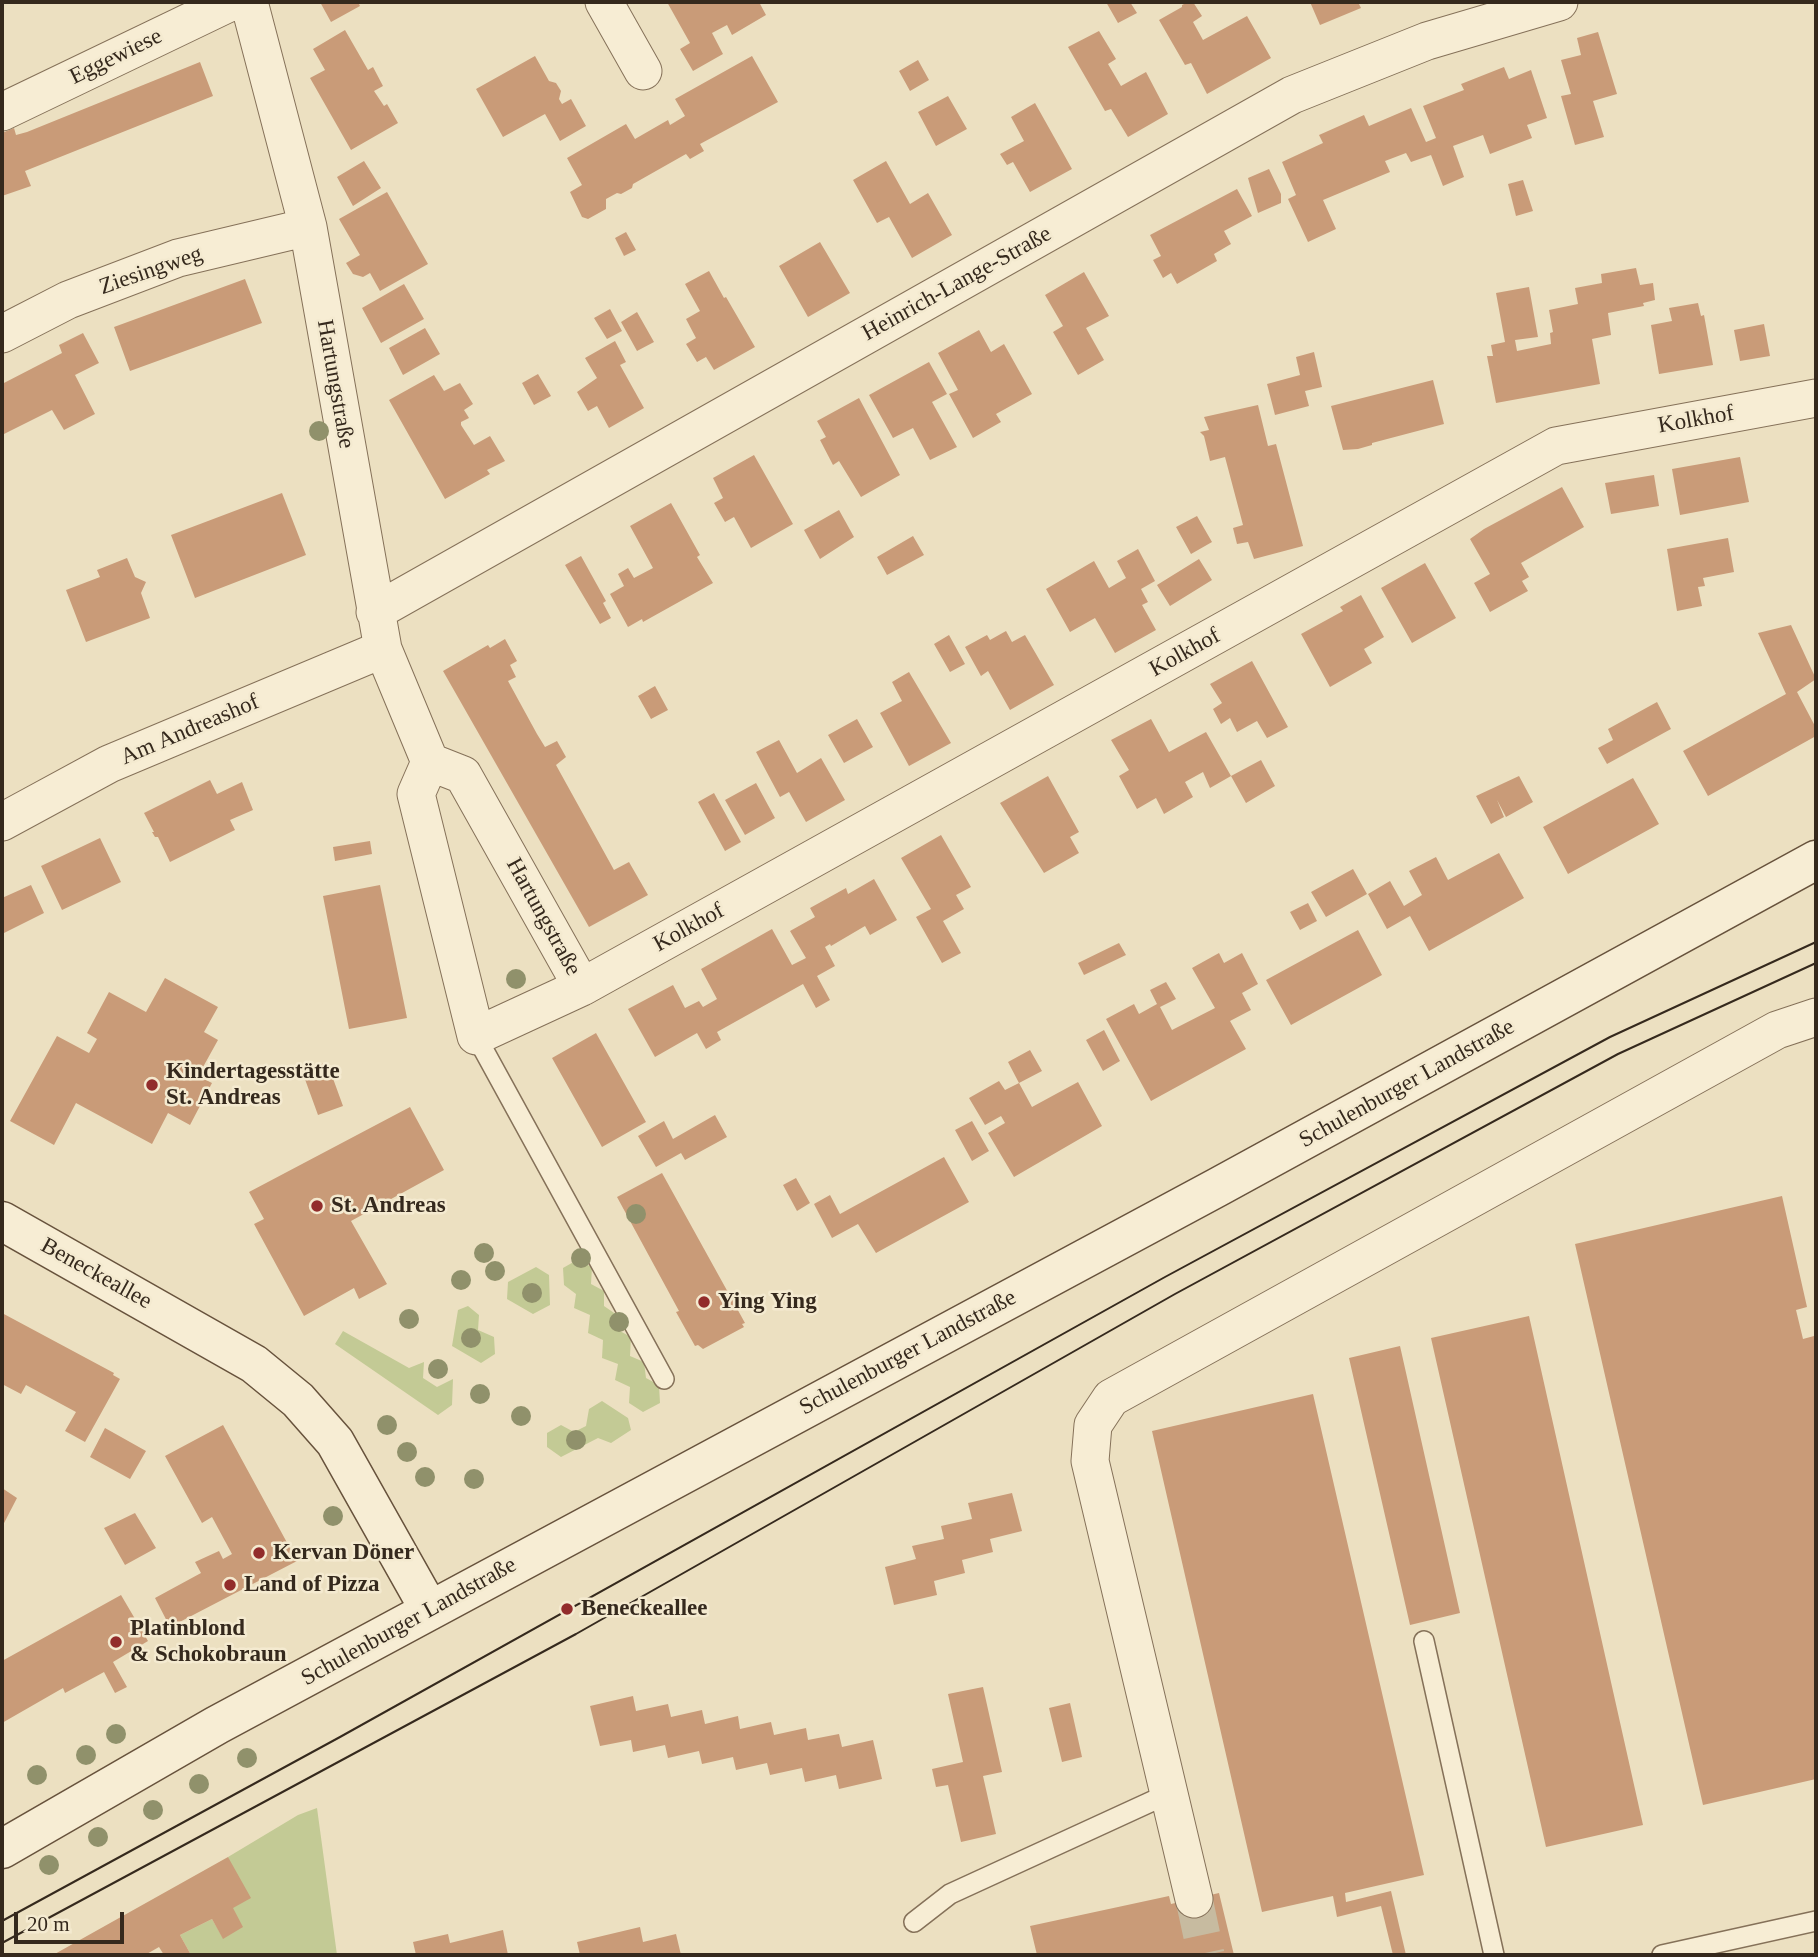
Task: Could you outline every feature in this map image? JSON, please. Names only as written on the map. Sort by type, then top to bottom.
[{"type":"main road","name":"Schulenburger Landstraße","points":[[2,1849],[217,1725],[429,1609],[1218,1187],[1816,860]]},
{"type":"main road","name":"Beneckeallee","points":[[2,1221],[254,1364],[298,1400],[335,1442],[429,1609]]},
{"type":"street","name":"Eggewiese","points":[[2,112],[231,2]]},
{"type":"street","name":"Hartungstraße","points":[[249,2],[308,227],[383,649],[447,768],[582,987],[475,1036]]},
{"type":"street","points":[[604,2],[643,71]]},
{"type":"street","name":"Heinrich-Lange-Straße","points":[[376,612],[1292,95],[1427,41],[1559,2]]},
{"type":"street","name":"Ziesingweg","points":[[2,334],[68,300],[178,258],[308,227]]},
{"type":"street","name":"Kolkhof","points":[[582,987],[1556,446],[1816,398]]},
{"type":"street","name":"Am Andreashof","points":[[2,822],[109,764],[383,649]]},
{"type":"street","points":[[447,768],[416,793],[475,1036]]},
{"type":"street","points":[[1194,1899],[1090,1461],[1093,1425],[1111,1398],[1765,1036],[1783,1027],[1816,1017]]},
{"type":"lane","points":[[475,1036],[664,1379]]},
{"type":"lane","points":[[1424,1641],[1494,1955]]},
{"type":"lane","points":[[914,1922],[950,1894],[1170,1793]]},
{"type":"lane","points":[[1662,1955],[1816,1921]]},
{"type":"green space","points":[[577,1260],[592,1267],[591,1284],[604,1291],[604,1306],[617,1315],[618,1330],[631,1337],[630,1356],[644,1362],[646,1378],[659,1385],[660,1403],[643,1412],[629,1403],[630,1387],[615,1380],[618,1364],[602,1358],[603,1340],[588,1333],[590,1315],[574,1308],[576,1294],[564,1285],[563,1268]]},
{"type":"green space","points":[[536,1267],[549,1275],[550,1305],[533,1314],[507,1299],[508,1282]]},
{"type":"green space","points":[[468,1306],[479,1315],[478,1330],[494,1337],[495,1354],[481,1363],[452,1346],[458,1310]]},
{"type":"green space","points":[[343,1331],[409,1368],[424,1362],[423,1378],[437,1387],[453,1379],[452,1405],[438,1415],[335,1344]]},
{"type":"green space","points":[[602,1401],[628,1418],[631,1430],[611,1443],[598,1438],[561,1457],[547,1447],[547,1433],[561,1425],[574,1432],[586,1426],[589,1409]]},
{"type":"green space","points":[[317,1808],[337,1955],[191,1955],[180,1935],[212,1919],[223,1938],[233,1908],[228,1857],[298,1815]]},
{"type":"building","points":[[320,2],[358,2],[360,6],[331,22]]},
{"type":"building","points":[[667,2],[759,2],[766,15],[732,35],[727,25],[712,33],[723,54],[693,71],[680,49],[690,43]]},
{"type":"building","points":[[1106,2],[1130,2],[1137,13],[1118,23]]},
{"type":"building","points":[[1188,2],[1193,2],[1202,16],[1193,22],[1203,40],[1247,16],[1271,58],[1207,94],[1191,63],[1185,65],[1159,20]]},
{"type":"building","points":[[1310,2],[1358,2],[1361,8],[1320,25]]},
{"type":"building","points":[[345,30],[368,70],[373,67],[383,86],[374,91],[384,106],[387,104],[398,123],[351,150],[310,78],[325,70],[313,49]]},
{"type":"building","points":[[1099,31],[1116,59],[1108,64],[1121,86],[1146,72],[1168,114],[1128,137],[1111,109],[1105,111],[1068,47]]},
{"type":"building","points":[[1598,32],[1617,94],[1593,101],[1604,137],[1575,145],[1561,96],[1571,94],[1561,60],[1581,55],[1577,38]]},
{"type":"building","points":[[535,56],[549,81],[556,83],[561,91],[559,99],[562,104],[571,99],[586,126],[560,141],[545,114],[503,137],[476,89]]},
{"type":"building","points":[[752,56],[778,102],[700,144],[704,151],[690,159],[686,154],[633,184],[632,188],[606,199],[606,209],[588,219],[582,217],[570,192],[582,185],[567,158],[626,124],[635,139],[668,120],[670,125],[685,116],[675,99]]},
{"type":"building","points":[[918,60],[929,80],[910,91],[899,71]]},
{"type":"building","points":[[200,62],[213,96],[25,171],[31,186],[2,196],[2,133],[14,128],[16,135],[27,132]]},
{"type":"building","points":[[1504,67],[1509,79],[1531,70],[1547,118],[1527,125],[1532,138],[1490,154],[1483,135],[1453,146],[1464,177],[1443,186],[1431,155],[1411,162],[1406,153],[1385,161],[1390,172],[1323,200],[1336,229],[1308,242],[1288,199],[1296,195],[1282,162],[1323,143],[1319,135],[1364,115],[1369,126],[1411,108],[1426,142],[1436,138],[1423,106],[1464,90],[1461,84]]},
{"type":"building","points":[[948,96],[967,129],[936,146],[918,112]]},
{"type":"building","points":[[1035,103],[1072,169],[1030,192],[1013,162],[1007,165],[1000,154],[1024,141],[1011,117]]},
{"type":"building","points":[[364,161],[381,188],[353,206],[337,177]]},
{"type":"building","points":[[886,161],[910,204],[928,193],[952,235],[912,258],[889,217],[877,223],[853,180]]},
{"type":"building","points":[[1269,169],[1281,194],[1281,203],[1258,213],[1248,178]]},
{"type":"building","points":[[1523,180],[1533,211],[1516,216],[1508,184]]},
{"type":"building","points":[[1237,189],[1252,216],[1224,231],[1231,244],[1214,254],[1217,261],[1177,284],[1171,273],[1163,278],[1153,260],[1161,256],[1150,235]]},
{"type":"building","points":[[387,192],[428,264],[380,291],[370,273],[363,277],[353,274],[346,263],[360,255],[339,219]]},
{"type":"building","points":[[626,232],[636,250],[624,256],[615,238]]},
{"type":"building","points":[[820,242],[850,293],[808,317],[779,266]]},
{"type":"building","points":[[1636,268],[1640,285],[1653,283],[1655,300],[1643,303],[1644,306],[1608,313],[1611,335],[1592,339],[1600,384],[1496,403],[1487,356],[1493,356],[1491,345],[1505,342],[1496,293],[1529,287],[1538,337],[1515,340],[1517,351],[1551,344],[1550,333],[1553,332],[1549,310],[1578,304],[1575,288],[1602,283],[1601,274]]},
{"type":"building","points":[[709,271],[755,347],[714,370],[706,357],[697,362],[686,344],[696,338],[686,319],[700,311],[685,284]]},
{"type":"building","points":[[1084,272],[1109,316],[1086,328],[1104,360],[1078,375],[1053,332],[1063,326],[1045,295]]},
{"type":"building","points":[[245,279],[262,323],[130,371],[114,327]]},
{"type":"building","points":[[404,284],[424,319],[381,343],[362,308]]},
{"type":"building","points":[[1698,303],[1701,316],[1704,315],[1713,365],[1659,374],[1651,325],[1672,321],[1669,308]]},
{"type":"building","points":[[610,309],[622,331],[607,339],[594,318]]},
{"type":"building","points":[[637,312],[654,342],[637,351],[621,322]]},
{"type":"building","points":[[1764,324],[1770,356],[1740,361],[1734,330]]},
{"type":"building","points":[[425,328],[440,354],[403,375],[389,348]]},
{"type":"building","points":[[979,330],[991,352],[1004,344],[1032,394],[996,414],[1001,422],[973,438],[949,394],[958,390],[938,353]]},
{"type":"building","points":[[83,333],[99,363],[75,375],[95,414],[64,430],[52,410],[2,435],[2,384],[62,353],[59,345]]},
{"type":"building","points":[[615,341],[626,362],[620,365],[644,408],[609,428],[597,406],[588,411],[577,392],[597,378],[585,358]]},
{"type":"building","points":[[1314,352],[1322,387],[1305,391],[1309,406],[1275,415],[1267,384],[1300,375],[1296,357]]},
{"type":"building","points":[[929,362],[947,394],[932,402],[957,447],[930,460],[913,428],[893,438],[869,395]]},
{"type":"building","points":[[538,374],[551,396],[534,405],[522,383]]},
{"type":"building","points":[[434,375],[444,391],[460,383],[473,404],[464,410],[469,418],[461,422],[461,425],[474,445],[490,436],[505,461],[487,470],[490,474],[445,499],[389,400]]},
{"type":"building","points":[[1433,380],[1444,424],[1358,449],[1343,450],[1331,406]]},
{"type":"building","points":[[859,398],[900,475],[861,497],[839,461],[833,465],[820,440],[826,437],[817,421]]},
{"type":"building","points":[[1258,405],[1268,446],[1276,444],[1303,546],[1254,559],[1248,542],[1237,544],[1233,528],[1243,525],[1225,457],[1210,461],[1204,436],[1200,432],[1209,430],[1204,417]]},
{"type":"building","points":[[754,455],[793,524],[751,548],[734,517],[725,522],[714,503],[723,498],[713,478]]},
{"type":"building","points":[[1740,457],[1749,502],[1680,515],[1672,469]]},
{"type":"building","points":[[1654,475],[1659,506],[1611,514],[1605,483]]},
{"type":"building","points":[[1562,487],[1584,527],[1521,563],[1529,577],[1522,581],[1528,591],[1490,612],[1474,583],[1490,574],[1470,539]]},
{"type":"building","points":[[282,493],[306,555],[195,598],[171,535]]},
{"type":"building","points":[[671,503],[713,583],[643,622],[642,619],[628,627],[610,594],[624,586],[618,574],[628,568],[634,578],[653,568],[630,526]]},
{"type":"building","points":[[839,510],[854,537],[820,559],[804,530]]},
{"type":"building","points":[[1197,516],[1212,542],[1191,554],[1176,527]]},
{"type":"building","points":[[913,536],[924,555],[887,575],[877,557]]},
{"type":"building","points":[[1728,538],[1734,572],[1703,578],[1705,586],[1698,587],[1702,606],[1677,611],[1667,549]]},
{"type":"building","points":[[1138,549],[1155,581],[1141,589],[1148,602],[1142,605],[1156,630],[1115,653],[1095,618],[1070,632],[1046,589],[1094,561],[1109,588],[1126,578],[1117,561]]},
{"type":"building","points":[[581,556],[606,601],[603,603],[611,618],[600,624],[565,565]]},
{"type":"building","points":[[127,558],[135,577],[146,582],[141,593],[150,618],[86,642],[66,590],[100,577],[97,570]]},
{"type":"building","points":[[1199,559],[1212,580],[1170,606],[1157,585]]},
{"type":"building","points":[[1425,563],[1456,618],[1412,643],[1381,588]]},
{"type":"building","points":[[1361,595],[1384,637],[1364,649],[1372,663],[1330,687],[1301,634],[1343,611],[1340,607]]},
{"type":"building","points":[[1791,625],[1816,679],[1797,692],[1816,728],[1816,736],[1708,796],[1683,751],[1786,694],[1758,633]]},
{"type":"building","points":[[1006,631],[1012,642],[1025,635],[1054,685],[1010,710],[988,671],[981,676],[965,647],[987,635],[990,640]]},
{"type":"building","points":[[949,635],[965,664],[950,672],[934,644]]},
{"type":"building","points":[[505,639],[517,661],[510,665],[516,677],[508,681],[537,734],[545,747],[557,741],[566,757],[556,765],[614,870],[629,862],[648,895],[589,927],[443,671],[488,645],[490,648]]},
{"type":"building","points":[[1252,661],[1288,727],[1267,738],[1257,721],[1237,732],[1230,718],[1221,724],[1213,709],[1222,703],[1210,684]]},
{"type":"building","points":[[909,672],[951,743],[909,766],[880,713],[902,701],[892,682]]},
{"type":"building","points":[[655,686],[668,710],[651,719],[638,696]]},
{"type":"building","points":[[1657,702],[1671,729],[1607,764],[1598,748],[1613,740],[1608,729]]},
{"type":"building","points":[[857,719],[873,747],[844,763],[828,735]]},
{"type":"building","points":[[1151,719],[1169,752],[1206,732],[1231,776],[1210,788],[1203,772],[1185,782],[1193,797],[1164,814],[1156,798],[1137,809],[1119,776],[1129,770],[1111,740]]},
{"type":"building","points":[[779,740],[797,773],[821,758],[845,800],[806,822],[789,792],[780,797],[756,752]]},
{"type":"building","points":[[1261,760],[1275,786],[1246,803],[1231,776]]},
{"type":"building","points":[[1048,776],[1079,832],[1070,837],[1079,853],[1044,873],[1000,803]]},
{"type":"building","points":[[1519,776],[1533,802],[1506,817],[1497,800],[1504,817],[1491,824],[1476,796]]},
{"type":"building","points":[[1633,778],[1659,824],[1568,874],[1543,827]]},
{"type":"building","points":[[210,780],[217,794],[242,782],[253,810],[230,820],[235,830],[170,862],[144,813]]},
{"type":"building","points":[[756,783],[775,818],[745,835],[725,800]]},
{"type":"building","points":[[714,793],[741,842],[725,851],[698,802]]},
{"type":"building","points":[[941,835],[971,887],[956,895],[964,909],[943,921],[961,953],[942,963],[916,917],[931,909],[901,858]]},
{"type":"building","points":[[100,838],[121,882],[62,910],[41,866]]},
{"type":"building","points":[[370,841],[372,854],[335,861],[333,847]]},
{"type":"building","points":[[1499,853],[1524,898],[1429,951],[1410,916],[1387,929],[1368,894],[1390,881],[1404,906],[1422,895],[1409,871],[1436,857],[1448,880]]},
{"type":"building","points":[[1353,869],[1367,894],[1326,917],[1311,892]]},
{"type":"building","points":[[874,879],[897,920],[870,935],[865,926],[825,947],[835,966],[817,976],[830,1000],[816,1008],[803,984],[717,1032],[721,1040],[706,1049],[697,1033],[655,1057],[628,1009],[673,985],[685,1008],[699,1001],[703,1007],[717,999],[701,969],[772,929],[792,965],[806,958],[790,931],[815,917],[810,908],[846,888],[848,894]]},
{"type":"building","points":[[31,885],[44,913],[2,934],[2,898]]},
{"type":"building","points":[[380,885],[407,1018],[349,1029],[323,896]]},
{"type":"building","points":[[1308,903],[1317,921],[1300,930],[1290,912]]},
{"type":"building","points":[[1358,930],[1382,975],[1291,1025],[1266,980]]},
{"type":"building","points":[[1119,943],[1126,955],[1084,975],[1078,963]]},
{"type":"building","points":[[1219,953],[1224,963],[1242,953],[1258,984],[1242,993],[1251,1010],[1230,1021],[1246,1049],[1151,1101],[1106,1019],[1134,1004],[1139,1014],[1157,1004],[1150,990],[1166,982],[1176,999],[1160,1007],[1172,1030],[1215,1008],[1192,968]]},
{"type":"building","points":[[165,978],[218,1007],[204,1032],[218,1040],[198,1076],[212,1083],[190,1125],[168,1113],[152,1144],[76,1103],[54,1145],[10,1121],[57,1036],[89,1053],[97,1039],[87,1033],[109,992],[146,1012]]},
{"type":"building","points":[[1104,1030],[1120,1061],[1103,1071],[1086,1040]]},
{"type":"building","points":[[596,1033],[646,1122],[602,1147],[552,1058]]},
{"type":"building","points":[[1030,1050],[1042,1071],[1019,1083],[1008,1062]]},
{"type":"building","points":[[327,1062],[343,1106],[318,1115],[302,1071]]},
{"type":"building","points":[[999,1081],[1005,1090],[1019,1083],[1032,1107],[1078,1082],[1102,1126],[1014,1177],[988,1133],[1005,1123],[1001,1116],[985,1125],[969,1098]]},
{"type":"building","name":"St. Andreas","points":[[410,1107],[444,1170],[351,1221],[387,1284],[359,1299],[354,1288],[304,1316],[254,1224],[264,1219],[249,1192]]},
{"type":"building","points":[[715,1115],[727,1137],[685,1160],[681,1153],[656,1167],[638,1136],[664,1121],[673,1139]]},
{"type":"building","points":[[972,1121],[989,1151],[972,1161],[955,1130]]},
{"type":"building","points":[[944,1157],[969,1202],[876,1253],[858,1224],[832,1238],[814,1204],[830,1195],[840,1214]]},
{"type":"building","points":[[662,1173],[745,1323],[742,1324],[744,1327],[703,1349],[695,1346],[617,1197]]},
{"type":"building","points":[[796,1178],[810,1203],[797,1211],[783,1185]]},
{"type":"building","points":[[1782,1196],[1807,1307],[1796,1310],[1803,1339],[1814,1336],[1816,1346],[1816,1779],[1703,1805],[1575,1244]]},
{"type":"building","points":[[2,1313],[114,1373],[113,1375],[120,1379],[85,1442],[65,1431],[76,1412],[26,1385],[21,1394],[2,1384]]},
{"type":"building","points":[[1529,1316],[1643,1825],[1546,1847],[1431,1338]]},
{"type":"building","points":[[1400,1346],[1460,1613],[1410,1625],[1349,1358]]},
{"type":"building","points":[[1313,1394],[1424,1875],[1345,1893],[1346,1902],[1391,1891],[1406,1955],[1393,1955],[1381,1906],[1337,1917],[1333,1896],[1262,1912],[1152,1431]]},
{"type":"building","points":[[223,1425],[297,1561],[170,1627],[155,1598],[201,1573],[195,1562],[219,1551],[223,1559],[232,1554],[212,1517],[202,1523],[165,1456]]},
{"type":"building","points":[[105,1428],[146,1451],[130,1479],[90,1457]]},
{"type":"building","points":[[2,1488],[17,1498],[2,1527]]},
{"type":"building","points":[[1012,1493],[1022,1531],[990,1539],[993,1552],[962,1560],[965,1573],[934,1581],[937,1595],[894,1605],[885,1567],[916,1559],[912,1546],[944,1539],[941,1526],[972,1519],[968,1503]]},
{"type":"building","points":[[135,1513],[156,1548],[125,1565],[104,1528]]},
{"type":"building","points":[[121,1595],[148,1641],[113,1662],[127,1687],[115,1693],[104,1672],[65,1693],[63,1688],[2,1723],[2,1661]]},
{"type":"building","points":[[983,1687],[1002,1772],[983,1776],[996,1834],[961,1842],[948,1785],[936,1787],[932,1769],[963,1762],[948,1694]]},
{"type":"building","points":[[633,1696],[636,1711],[668,1704],[671,1717],[702,1710],[705,1724],[738,1716],[740,1729],[771,1722],[774,1735],[806,1728],[808,1740],[839,1734],[842,1747],[873,1740],[882,1779],[839,1789],[836,1775],[805,1782],[802,1768],[770,1775],[767,1763],[736,1770],[733,1757],[702,1764],[699,1751],[668,1758],[665,1745],[633,1752],[631,1740],[600,1746],[590,1706]]},
{"type":"building","points":[[1070,1703],[1082,1757],[1062,1762],[1049,1708]]},
{"type":"building","points":[[228,1857],[251,1898],[233,1908],[243,1927],[223,1939],[212,1919],[180,1935],[191,1955],[164,1955],[159,1947],[145,1955],[53,1955]]},
{"type":"building","points":[[1219,1893],[1234,1955],[1037,1955],[1030,1926],[1169,1896],[1171,1904]]},
{"type":"building","points":[[640,1927],[643,1942],[676,1934],[681,1955],[580,1955],[577,1942]]},
{"type":"building","points":[[503,1930],[508,1955],[416,1955],[413,1942],[448,1934],[450,1943]]},
{"type":"tunnel","points":[[1194,1899],[1206,1955]]},
{"type":"tram line","points":[[2,1921],[340,1737],[1165,1277],[1610,1037],[1816,942]]},
{"type":"tram line","points":[[2,1943],[576,1634],[1175,1294],[1618,1054],[1816,963]]},
{"type":"place","name":"Kindertagesstätte St. Andreas","points":[[152,1085]]},
{"type":"place","name":"St. Andreas","points":[[317,1206]]},
{"type":"place","name":"Ying Ying","points":[[704,1302]]},
{"type":"place","name":"Kervan Döner","points":[[259,1553]]},
{"type":"place","name":"Land of Pizza","points":[[230,1585]]},
{"type":"place","name":"Beneckeallee","points":[[567,1609]]},
{"type":"place","name":"Platinblond & Schokobraun","points":[[116,1642]]}]
